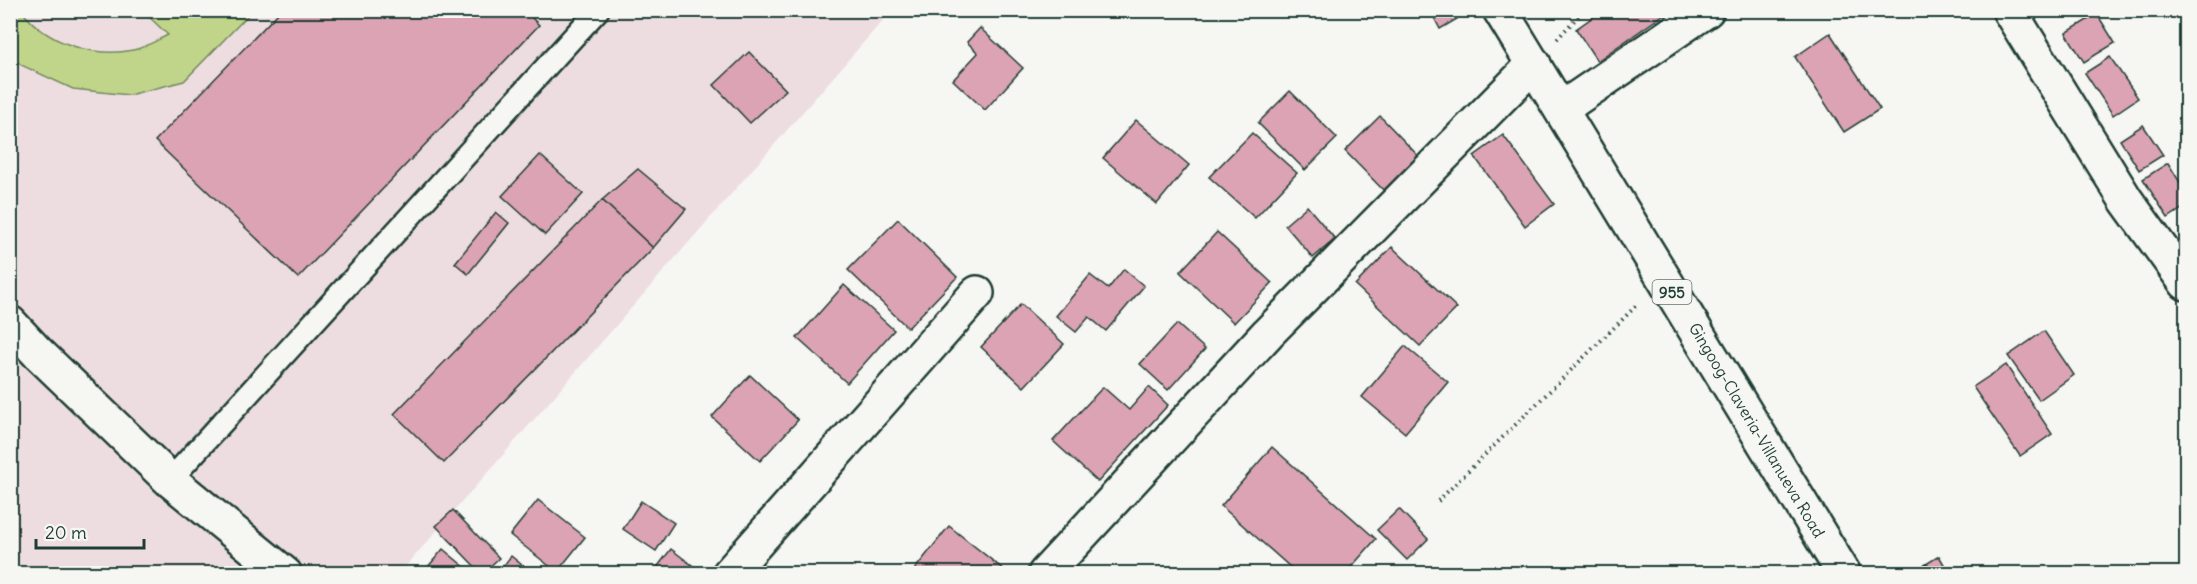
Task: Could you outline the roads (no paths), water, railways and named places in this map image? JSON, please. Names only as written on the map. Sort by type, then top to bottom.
[{"type":"street","name":"Gingoog-Claveria-Villanueva Road","points":[[1500,10],[1844,573]]},
{"type":"street","points":[[1561,109],[1707,10]]},
{"type":"street","points":[[2009,10],[2126,200],[2187,283]]},
{"type":"street","points":[[1045,573],[1268,333],[1534,64]]},
{"type":"street","points":[[729,573],[977,293]]},
{"type":"street","points":[[10,323],[170,480],[285,573]]},
{"type":"lane","points":[[170,480],[598,10]]}]
